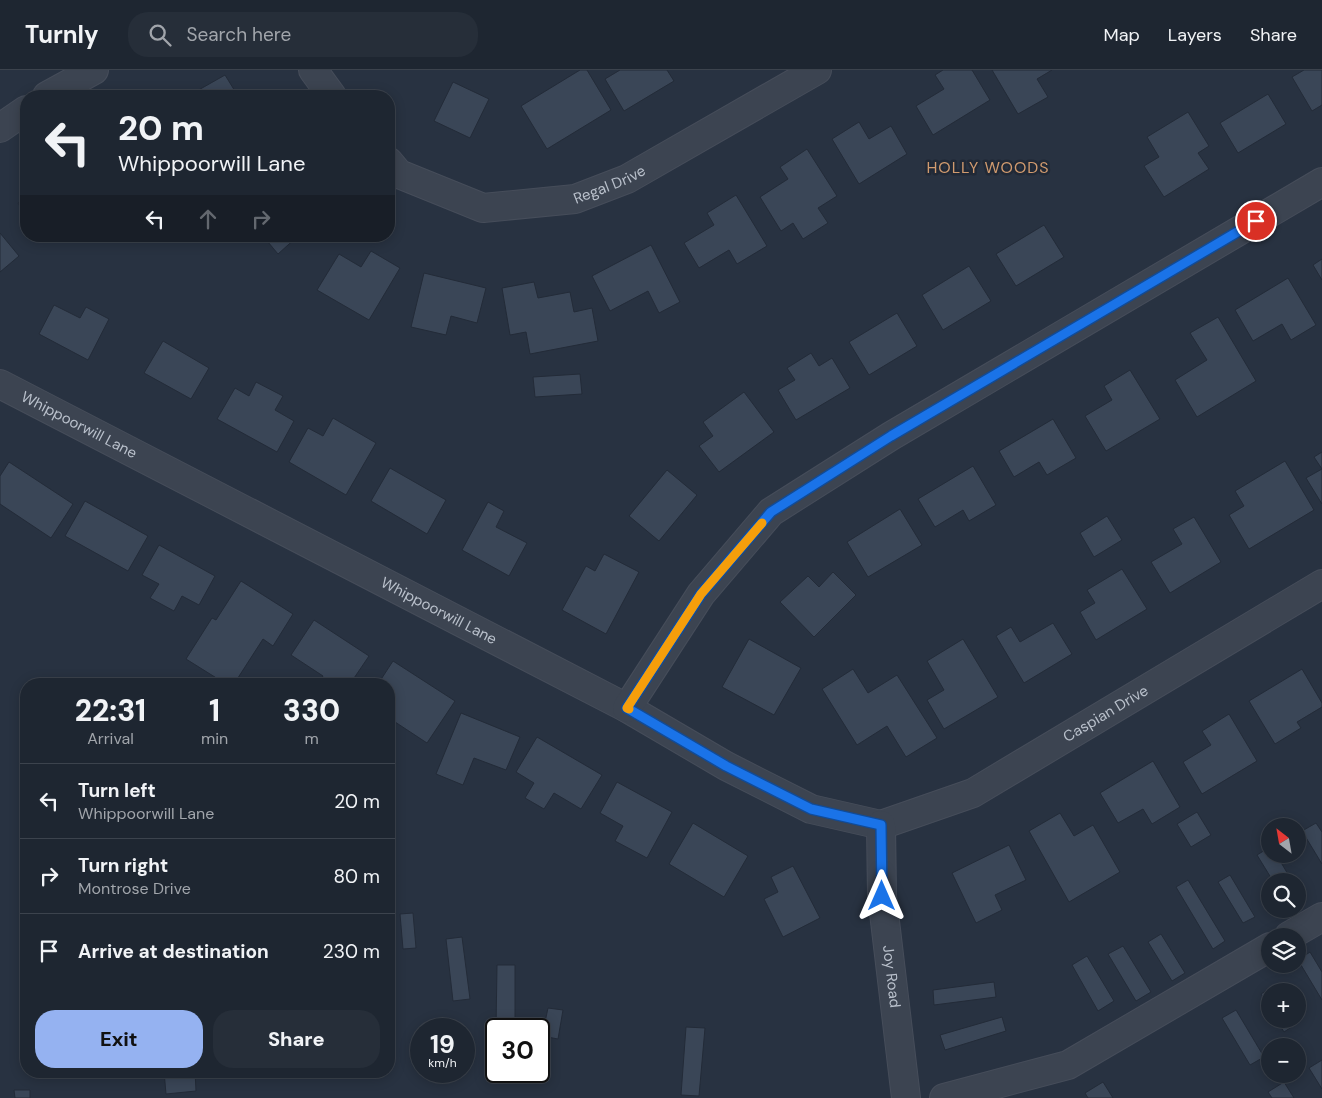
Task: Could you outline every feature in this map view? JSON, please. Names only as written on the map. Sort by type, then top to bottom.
[{"type":"street","points":[[58,90],[94,70]]},
{"type":"street","points":[[313,70],[328,90]]},
{"type":"street","name":"Regal Drive","points":[[395,169],[399,174],[483,208],[575,198],[627,179],[817,70]]},
{"type":"street","points":[[0,128],[20,114]]},
{"type":"street","points":[[627,708],[701,594],[771,512],[891,436],[1322,182]]},
{"type":"street","name":"Whippoorwill Lane","points":[[0,384],[627,708],[726,766],[811,809],[881,825]]},
{"type":"street","name":"Caspian Drive","points":[[881,825],[973,793],[1322,584]]},
{"type":"street","name":"Joy Road","points":[[881,825],[882,896],[906,1098]]},
{"type":"street","points":[[1303,928],[1322,917]]},
{"type":"street","points":[[944,1098],[1068,1065],[1261,952]]},
{"type":"building","points":[[580,70],[587,70],[611,110],[547,149],[521,106]]},
{"type":"building","points":[[620,70],[667,70],[674,81],[624,111],[605,79]]},
{"type":"building","points":[[943,70],[972,70],[990,100],[933,135],[916,106],[944,89],[935,75]]},
{"type":"building","points":[[992,70],[1052,70],[1037,79],[1048,97],[1018,114]]},
{"type":"building","points":[[1304,70],[1322,70],[1322,105],[1312,111],[1292,77]]},
{"type":"building","points":[[225,75],[234,90],[199,90]]},
{"type":"building","points":[[453,82],[489,99],[470,138],[434,121]]},
{"type":"building","points":[[1268,94],[1286,124],[1238,153],[1220,123]]},
{"type":"building","points":[[1188,112],[1209,146],[1198,153],[1209,169],[1164,197],[1144,166],[1159,157],[1147,137]]},
{"type":"building","points":[[859,122],[869,139],[891,126],[907,154],[859,184],[832,139]]},
{"type":"building","points":[[807,149],[837,196],[818,208],[828,223],[803,239],[793,223],[781,231],[760,197],[788,179],[780,167]]},
{"type":"building","points":[[736,195],[767,246],[737,264],[729,250],[699,268],[684,243],[714,225],[707,213]]},
{"type":"building","points":[[1044,225],[1064,257],[1016,286],[996,254]]},
{"type":"building","points":[[0,233],[19,256],[0,272]]},
{"type":"building","points":[[268,242],[291,242],[278,254]]},
{"type":"building","points":[[651,245],[680,302],[659,313],[648,291],[610,311],[592,276]]},
{"type":"building","points":[[371,251],[400,268],[369,320],[317,290],[339,254],[361,267]]},
{"type":"building","points":[[1322,259],[1322,280],[1313,265]]},
{"type":"building","points":[[969,266],[991,301],[943,330],[922,295]]},
{"type":"building","points":[[424,273],[486,288],[477,323],[451,316],[446,335],[411,327]]},
{"type":"building","points":[[1288,278],[1316,325],[1291,340],[1282,324],[1253,341],[1235,310]]},
{"type":"building","points":[[534,282],[538,298],[570,292],[574,312],[592,308],[598,341],[530,354],[526,332],[510,335],[502,288]]},
{"type":"building","points":[[54,305],[80,318],[86,307],[109,319],[88,360],[39,334]]},
{"type":"building","points":[[897,313],[917,346],[869,375],[849,342]]},
{"type":"building","points":[[1218,317],[1256,381],[1197,417],[1175,380],[1207,360],[1190,333]]},
{"type":"building","points":[[163,341],[209,368],[191,399],[144,373]]},
{"type":"building","points":[[811,353],[819,366],[832,358],[850,388],[796,420],[778,390],[795,380],[787,368]]},
{"type":"building","points":[[1130,370],[1160,419],[1106,451],[1085,416],[1112,400],[1104,386]]},
{"type":"building","points":[[580,374],[582,394],[535,397],[533,377]]},
{"type":"building","points":[[256,382],[283,396],[275,410],[294,421],[277,452],[217,419],[235,388],[249,396]]},
{"type":"building","points":[[744,392],[774,432],[719,472],[699,446],[713,436],[703,422]]},
{"type":"building","points":[[333,418],[376,443],[346,495],[289,462],[308,428],[323,436]]},
{"type":"building","points":[[1053,419],[1076,458],[1047,475],[1039,462],[1014,477],[999,451]]},
{"type":"building","points":[[1322,452],[1322,469],[1314,457]]},
{"type":"building","points":[[1285,461],[1314,510],[1249,549],[1229,515],[1244,506],[1235,491]]},
{"type":"building","points":[[9,462],[73,504],[51,538],[0,504],[0,476]]},
{"type":"building","points":[[973,466],[996,505],[969,521],[963,510],[935,527],[918,499]]},
{"type":"building","points":[[390,468],[446,500],[427,534],[371,501]]},
{"type":"building","points":[[1322,469],[1322,504],[1306,478]]},
{"type":"building","points":[[667,470],[697,495],[659,541],[629,516]]},
{"type":"building","points":[[85,501],[148,536],[128,571],[65,536]]},
{"type":"building","points":[[488,502],[504,511],[496,527],[527,543],[509,576],[462,550]]},
{"type":"building","points":[[900,509],[922,545],[868,577],[847,542]]},
{"type":"building","points":[[1107,516],[1122,540],[1094,557],[1080,533]]},
{"type":"building","points":[[1194,517],[1221,562],[1170,593],[1151,562],[1182,544],[1173,529]]},
{"type":"building","points":[[159,545],[215,576],[199,605],[182,596],[174,611],[150,598],[159,584],[142,575]]},
{"type":"building","points":[[604,554],[639,572],[606,634],[562,610],[586,566],[595,571]]},
{"type":"building","points":[[1122,569],[1147,609],[1096,640],[1080,612],[1095,603],[1087,590]]},
{"type":"building","points":[[833,572],[856,595],[814,637],[780,602],[808,576],[819,587]]},
{"type":"building","points":[[241,581],[293,614],[273,646],[263,639],[238,678],[216,678],[186,659],[212,618],[216,620]]},
{"type":"building","points":[[314,620],[369,656],[354,678],[322,678],[323,676],[291,655]]},
{"type":"building","points":[[1053,623],[1072,654],[1024,683],[996,636],[1011,627],[1020,642]]},
{"type":"building","points":[[749,639],[801,668],[774,715],[722,687]]},
{"type":"building","points":[[963,639],[998,697],[944,729],[927,700],[944,690],[927,661]]},
{"type":"building","points":[[393,661],[455,701],[427,743],[395,722],[395,678],[382,678]]},
{"type":"building","points":[[853,669],[868,693],[897,675],[937,738],[906,757],[887,726],[857,745],[822,689]]},
{"type":"building","points":[[1302,669],[1322,703],[1322,707],[1297,722],[1301,728],[1275,744],[1249,701]]},
{"type":"building","points":[[461,713],[520,737],[506,770],[474,758],[463,785],[436,774]]},
{"type":"building","points":[[1229,714],[1257,761],[1202,794],[1183,762],[1211,745],[1202,731]]},
{"type":"building","points":[[537,737],[602,775],[581,809],[554,793],[544,809],[525,798],[534,783],[516,772]]},
{"type":"building","points":[[1153,761],[1180,807],[1152,824],[1143,809],[1118,823],[1100,793]]},
{"type":"building","points":[[617,782],[672,812],[647,858],[615,841],[623,826],[600,813]]},
{"type":"building","points":[[1197,812],[1211,835],[1191,847],[1177,824]]},
{"type":"building","points":[[1060,813],[1074,836],[1093,825],[1120,872],[1069,902],[1029,831]]},
{"type":"building","points":[[693,823],[748,856],[724,897],[669,864]]},
{"type":"building","points":[[1316,823],[1322,832],[1322,864],[1306,838],[1306,829]]},
{"type":"building","points":[[1009,845],[1026,880],[995,895],[1002,910],[976,923],[952,873]]},
{"type":"building","points":[[1261,853],[1261,862],[1257,855]]},
{"type":"building","points":[[1262,863],[1281,863],[1287,873],[1268,873]]},
{"type":"building","points":[[793,866],[820,918],[783,937],[764,899],[778,892],[771,877]]},
{"type":"building","points":[[1230,875],[1255,917],[1243,923],[1218,882]]},
{"type":"building","points":[[1188,880],[1225,941],[1213,949],[1176,887]]},
{"type":"building","points":[[413,913],[416,948],[403,949],[400,914]]},
{"type":"building","points":[[1161,934],[1185,973],[1172,981],[1148,942]]},
{"type":"building","points":[[462,937],[470,999],[453,1001],[446,939]]},
{"type":"building","points":[[1123,946],[1151,992],[1136,1001],[1108,954]]},
{"type":"building","points":[[1310,952],[1322,972],[1322,1000],[1306,973],[1306,955]]},
{"type":"building","points":[[1087,956],[1114,1001],[1098,1011],[1072,965]]},
{"type":"building","points":[[497,965],[515,965],[515,1018],[496,1018]]},
{"type":"building","points":[[994,982],[996,997],[934,1005],[933,990]]},
{"type":"building","points":[[548,1008],[563,1010],[558,1039],[550,1038],[550,1018],[546,1018]]},
{"type":"building","points":[[1236,1010],[1261,1052],[1261,1059],[1250,1065],[1222,1018]]},
{"type":"building","points":[[1002,1017],[1006,1031],[945,1050],[940,1035]]},
{"type":"building","points":[[686,1027],[705,1028],[699,1096],[681,1095]]},
{"type":"building","points":[[1282,1028],[1290,1028],[1284,1032]]},
{"type":"building","points":[[1322,1060],[1322,1089],[1309,1068]]},
{"type":"building","points":[[165,1078],[195,1078],[196,1091],[166,1094]]},
{"type":"building","points":[[1103,1082],[1113,1098],[1088,1098],[1085,1093]]},
{"type":"building","points":[[1285,1083],[1294,1098],[1272,1098],[1268,1092]]},
{"type":"building","points":[[14,1090],[30,1090],[30,1098],[15,1098]]},
{"type":"slow traffic","points":[[629,709],[627,708],[701,594],[762,523]]},
{"type":"district","name":"HOLLY WOODS","points":[[988,167]]},
{"type":"route","points":[[882,896],[881,825],[811,809],[726,766],[627,708],[701,594],[771,512],[891,436],[1256,221]]}]
